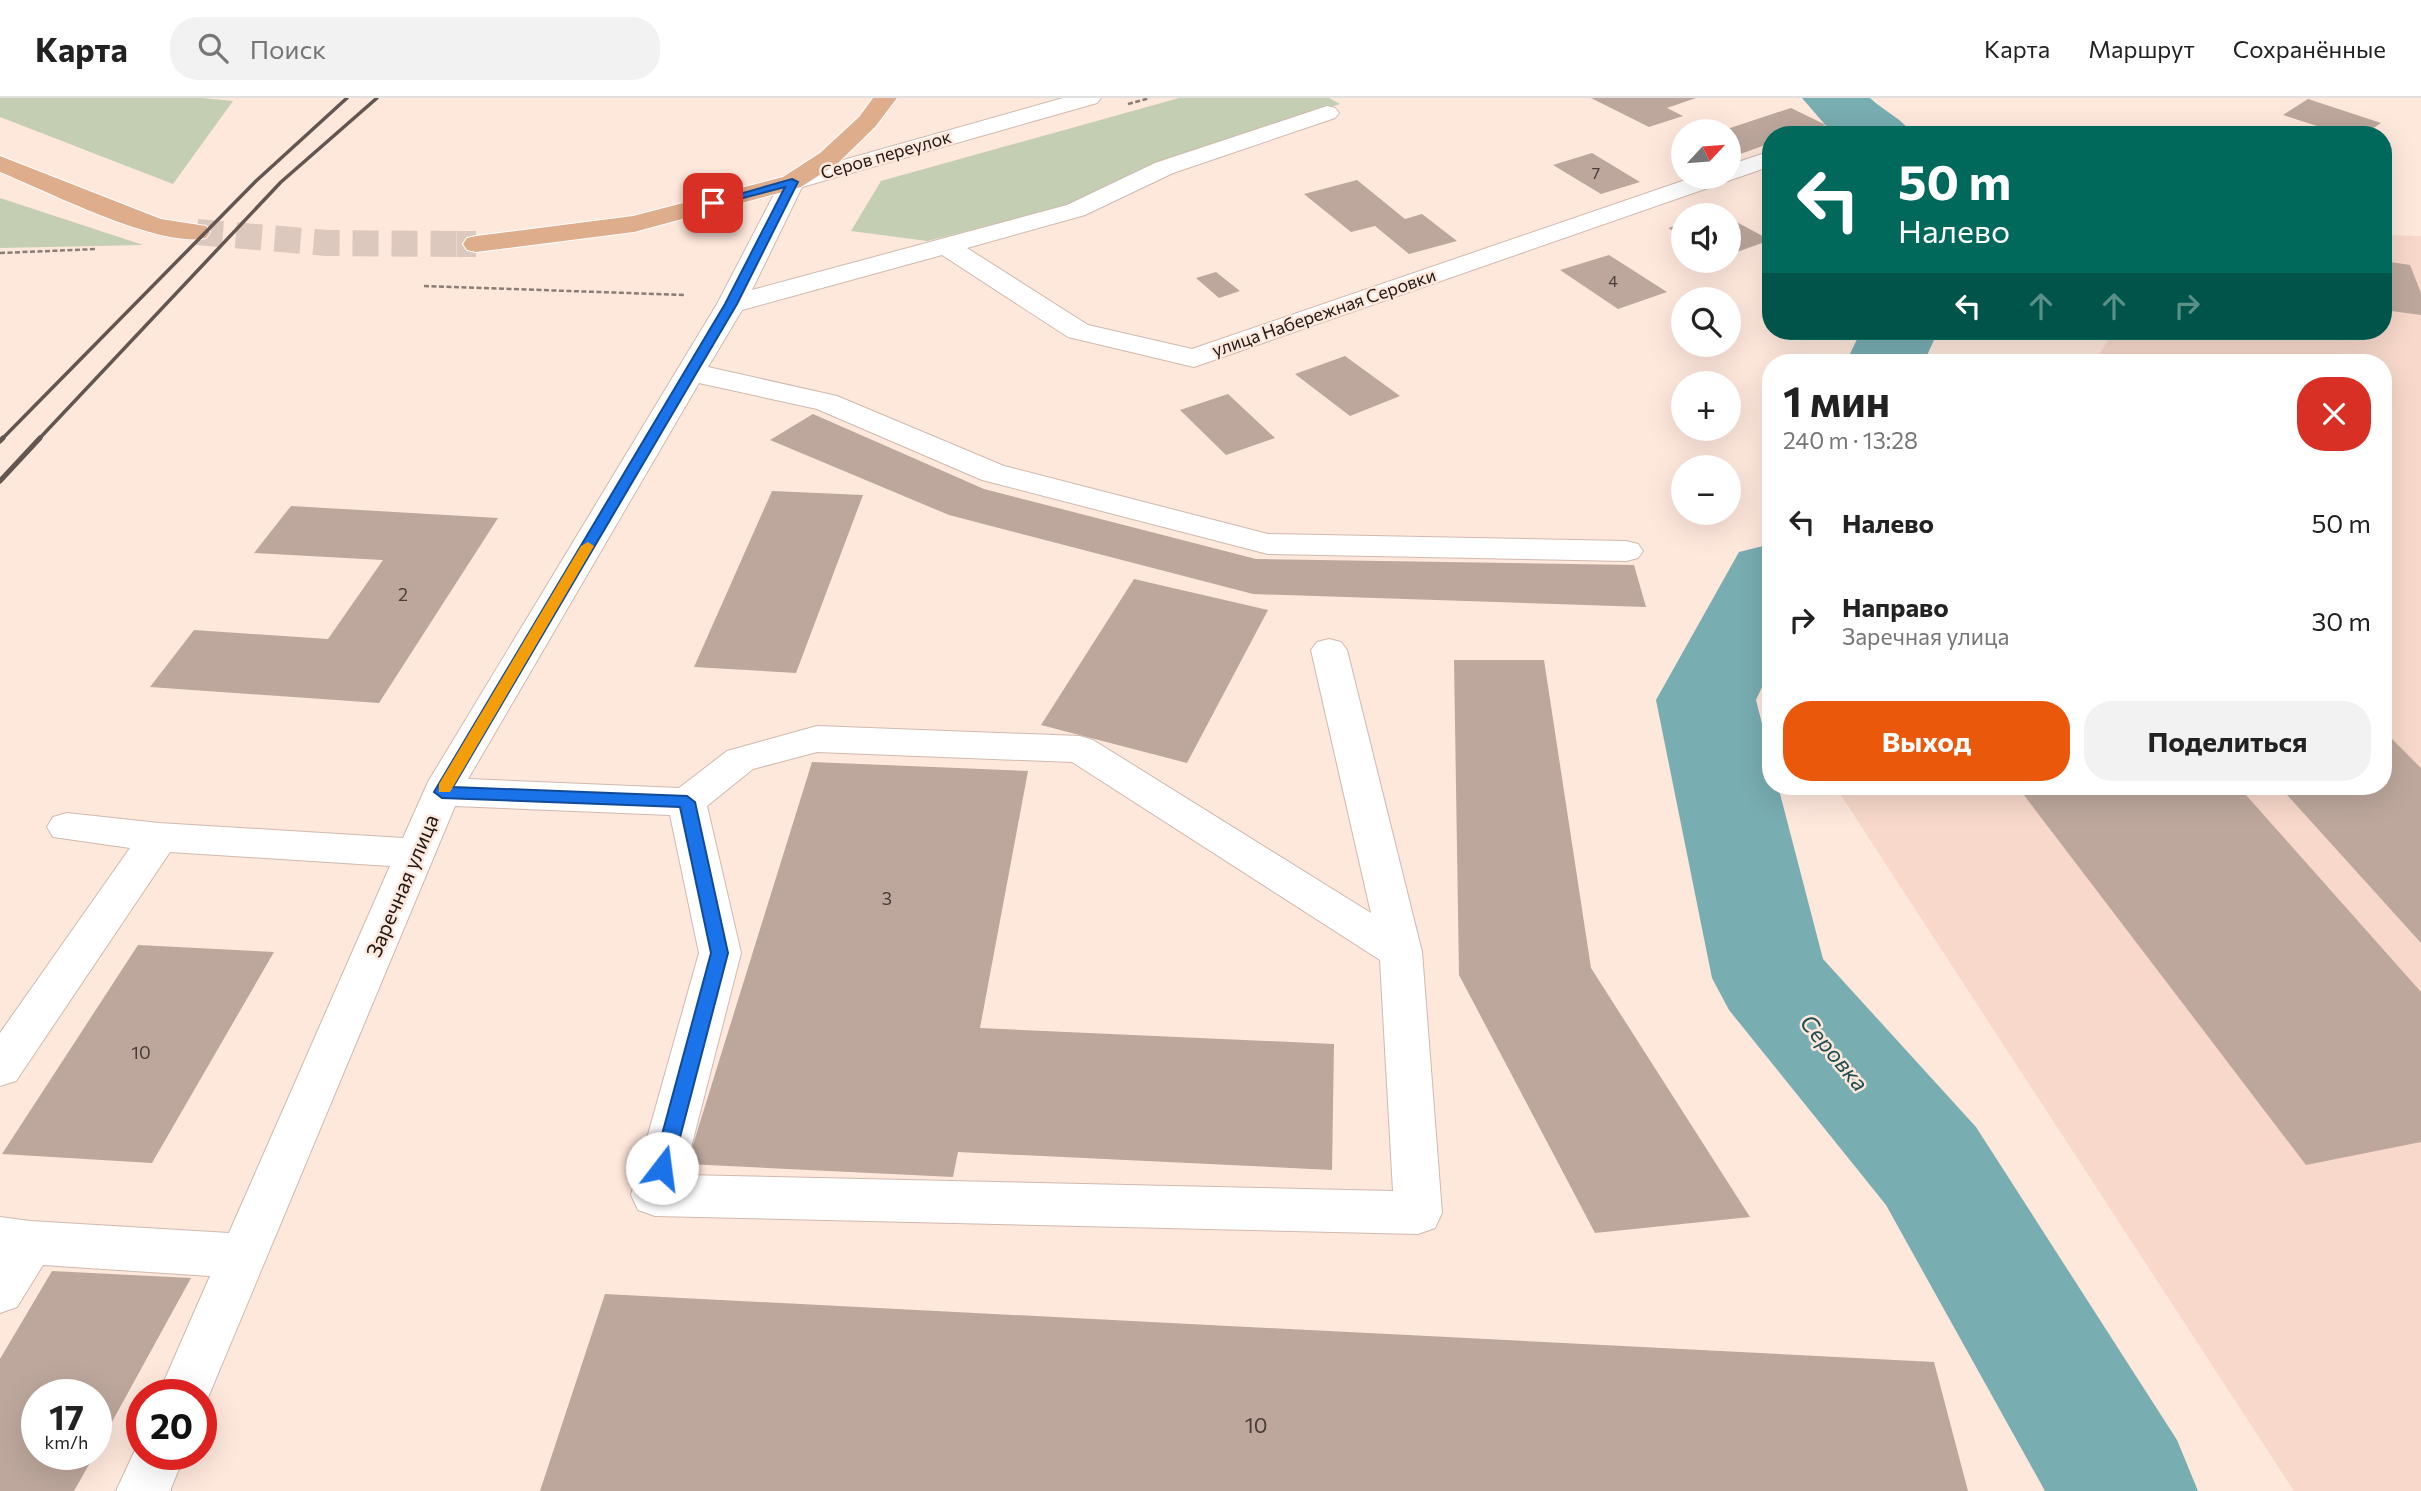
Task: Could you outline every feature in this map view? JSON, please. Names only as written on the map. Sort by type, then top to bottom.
[{"type":"main road","points":[[792,182],[829,158],[867,122],[885,98]]},
{"type":"main road","points":[[0,163],[156,226],[197,232]]},
{"type":"main road","name":"Серов переулок","points":[[476,244],[634,224],[792,182]]},
{"type":"street","name":"Серов переулок","points":[[792,182],[1089,98]]},
{"type":"street","points":[[733,300],[1076,210],[1164,168],[1326,113]]},
{"type":"street","points":[[1741,169],[1762,161]]},
{"type":"street","name":"Заречная улица","points":[[191,1379],[442,792],[733,300],[792,182]]},
{"type":"street","name":"улица Набережная Серовки","points":[[944,244],[1078,331],[1194,358],[1682,189]]},
{"type":"street","points":[[690,372],[826,401],[993,472],[1268,544],[1626,551]]},
{"type":"street","points":[[687,802],[720,953],[655,1195],[1418,1213],[1401,952],[1329,650]]},
{"type":"street","points":[[442,792],[687,802],[740,760],[817,740],[1080,749],[1401,952]]},
{"type":"street","points":[[67,827],[159,837],[417,853]]},
{"type":"street","points":[[0,1068],[159,837]]},
{"type":"street","points":[[0,1291],[15,1241],[244,1256]]},
{"type":"street","points":[[143,1491],[152,1470]]},
{"type":"path","points":[[0,253],[105,249]]},
{"type":"path","points":[[424,286],[733,300]]},
{"type":"shaded area","points":[[2392,235],[2421,236],[2421,1491],[2294,1491],[1841,795],[2392,795],[2392,354],[2099,354],[2108,340],[2392,340]]},
{"type":"green space","points":[[0,98],[202,98],[233,101],[173,184],[0,117]]},
{"type":"green space","points":[[1179,98],[1329,98],[1340,104],[1153,166],[1072,206],[927,241],[851,231],[881,181]]},
{"type":"green space","points":[[0,198],[143,245],[0,248]]},
{"type":"building","points":[[1591,98],[1696,98],[1667,108],[1683,116],[1649,127]]},
{"type":"building","points":[[2308,99],[2381,123],[2376,126],[2317,126],[2283,115]]},
{"type":"building","points":[[1791,108],[1826,125],[1762,126],[1762,146],[1741,154],[1741,124]]},
{"type":"building","points":[[1592,153],[1640,182],[1601,194],[1553,165]]},
{"type":"building","points":[[1357,180],[1405,219],[1422,214],[1457,241],[1409,254],[1375,226],[1351,232],[1304,194]]},
{"type":"building","points":[[1741,224],[1762,236],[1762,243],[1741,251]]},
{"type":"building","points":[[1609,255],[1667,292],[1618,309],[1560,270]]},
{"type":"building","points":[[2392,262],[2410,265],[2421,293],[2421,315],[2392,311]]},
{"type":"building","points":[[1216,272],[1240,291],[1219,298],[1196,278]]},
{"type":"building","points":[[1345,356],[1400,396],[1350,416],[1295,374]]},
{"type":"building","points":[[1228,394],[1275,438],[1226,455],[1180,410]]},
{"type":"building","points":[[813,414],[984,489],[1256,559],[1634,565],[1646,607],[1253,594],[949,515],[770,440]]},
{"type":"building","points":[[772,491],[863,495],[796,673],[694,667]]},
{"type":"building","points":[[291,506],[498,518],[379,703],[150,687],[194,630],[328,639],[383,560],[254,553]]},
{"type":"building","points":[[1134,579],[1268,610],[1187,763],[1041,725]]},
{"type":"building","points":[[1454,660],[1544,660],[1591,968],[1750,1217],[1595,1233],[1459,975]]},
{"type":"building","points":[[2392,739],[2421,768],[2421,943],[2287,795],[2392,795]]},
{"type":"building","points":[[812,762],[1028,771],[980,1028],[1334,1044],[1332,1170],[958,1152],[953,1177],[687,1164]]},
{"type":"building","points":[[2024,795],[2246,795],[2421,992],[2421,1142],[2306,1165]]},
{"type":"building","points":[[138,945],[274,952],[152,1163],[2,1154]]},
{"type":"building","points":[[52,1271],[191,1278],[136,1379],[126,1379],[126,1396],[112,1422],[112,1379],[21,1379],[21,1470],[86,1470],[74,1491],[0,1491],[0,1359]]},
{"type":"building","points":[[605,1294],[1934,1362],[1968,1491],[540,1491]]},
{"type":"waterway","name":"Серовка","points":[[1834,98],[1864,126]]},
{"type":"waterway","name":"Серовка","points":[[1889,354],[1895,340]]},
{"type":"waterway","name":"Серовка","points":[[1762,590],[1706,700],[1770,978],[1931,1166],[2125,1491]]},
{"type":"tunnel","points":[[197,232],[327,243],[457,244]]},
{"type":"tunnel","points":[[457,244],[476,244]]},
{"type":"railway","points":[[1,440],[256,181],[347,98]]},
{"type":"railway","points":[[38,440],[281,182],[377,98]]},
{"type":"railway","points":[[0,481],[40,438]]},
{"type":"slow traffic","points":[[445,788],[588,546]]},
{"type":"route","points":[[662,1168],[720,953],[687,802],[442,792],[731,304],[792,182],[713,203]]}]
